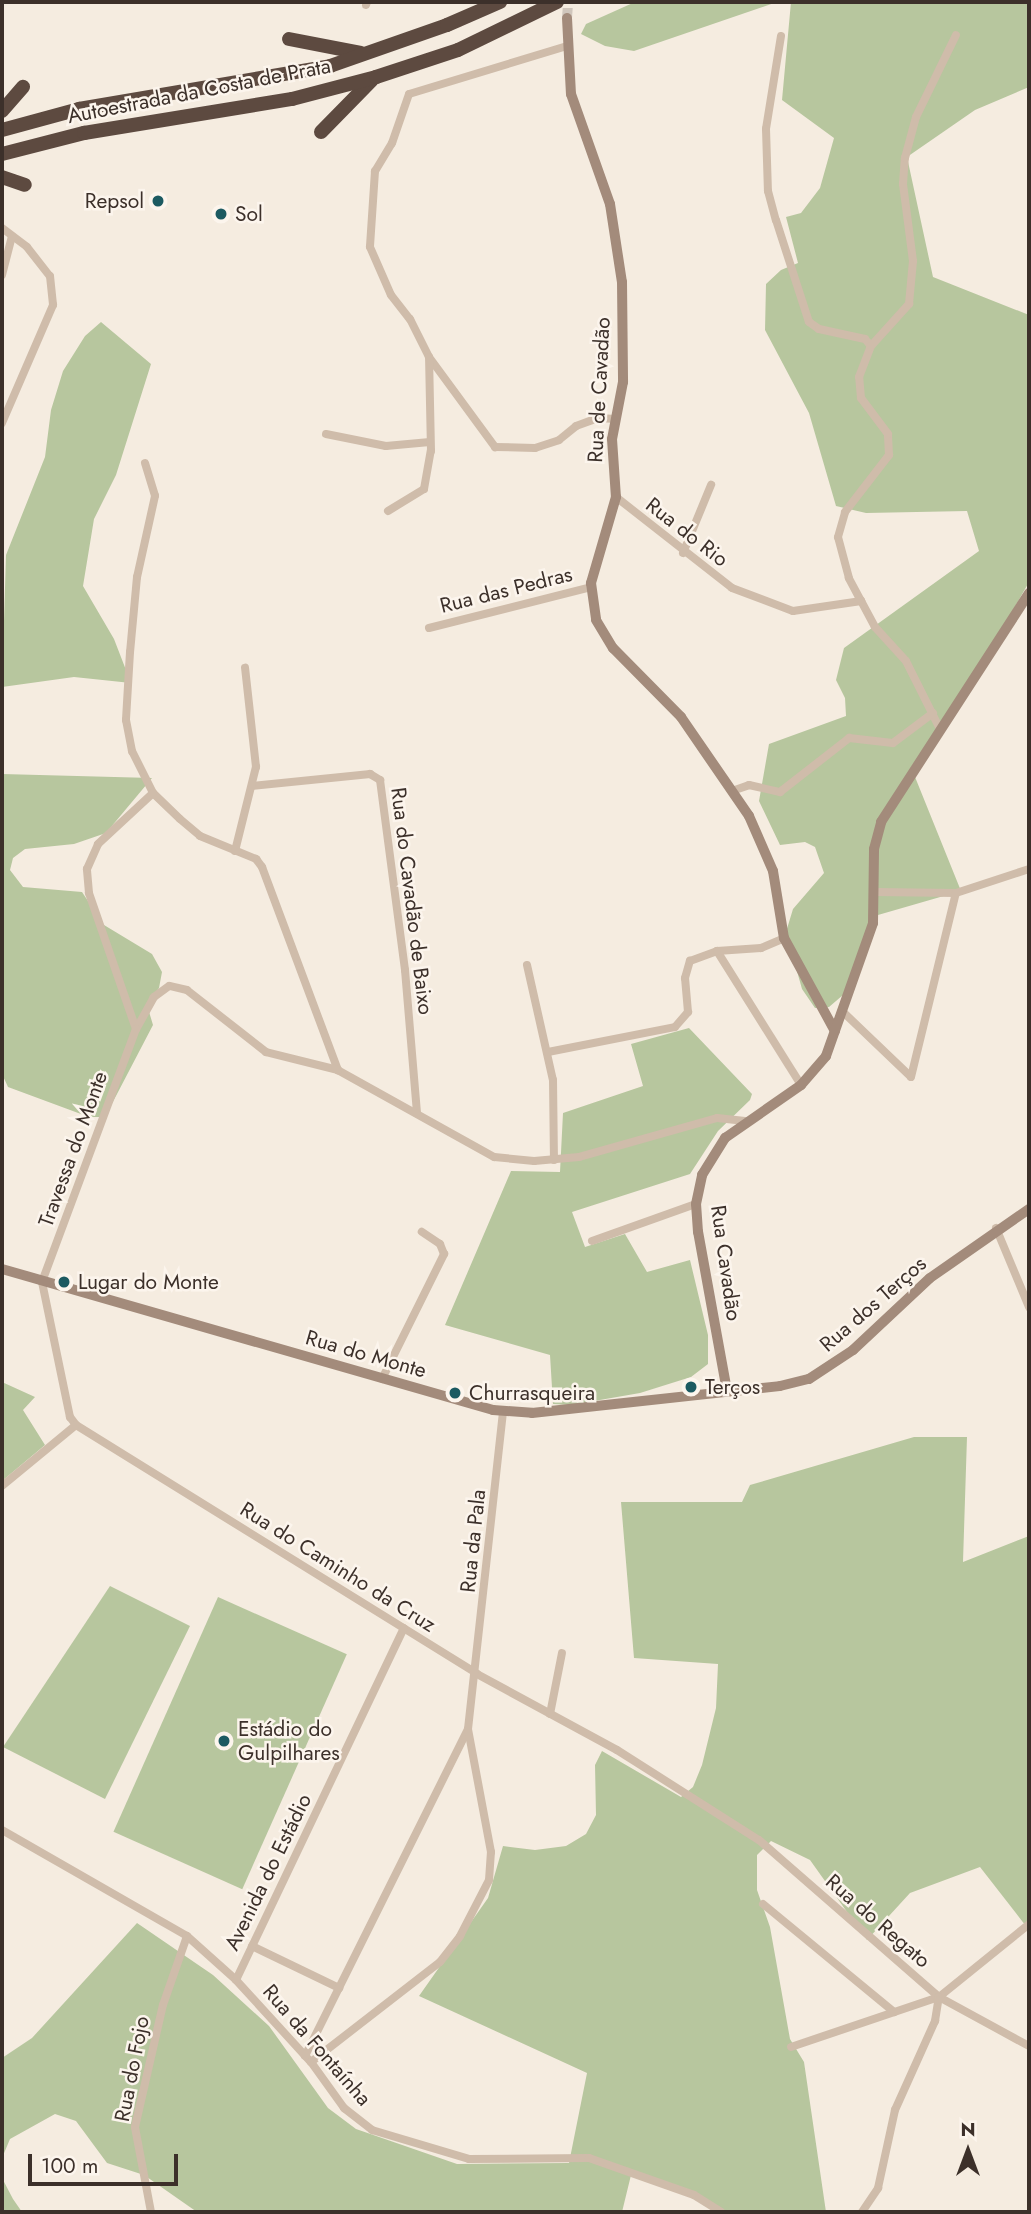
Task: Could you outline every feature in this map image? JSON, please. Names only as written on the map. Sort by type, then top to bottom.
[{"type":"highway","name":"Autoestrada da Costa de Prata","points":[[2,130],[79,109],[285,76],[369,54],[500,2]]},
{"type":"highway","name":"Autoestrada da Costa de Prata","points":[[2,154],[84,133],[292,99],[376,77],[458,50],[557,2]]},
{"type":"highway","points":[[289,39],[328,50],[369,54]]},
{"type":"highway","points":[[321,132],[376,77]]},
{"type":"highway","points":[[2,111],[23,87]]},
{"type":"highway","points":[[2,177],[25,185]]},
{"type":"street","name":"Rua de Cavadão","points":[[567,18],[571,94],[610,204],[620,252],[624,367],[612,439],[616,498],[592,587],[603,634],[681,717],[732,791],[767,851],[785,938],[835,1031]]},
{"type":"street","points":[[940,729],[906,661],[875,627],[861,601],[849,578],[838,537],[845,512],[883,467],[891,445],[861,398],[859,377],[871,346],[909,304],[913,261],[903,184],[905,158],[916,117],[956,35]]},
{"type":"street","points":[[781,36],[766,129],[768,191],[776,220],[809,322],[819,329],[865,339],[871,346]]},
{"type":"street","points":[[567,46],[409,94],[392,143],[375,171],[370,247],[391,295],[410,319],[429,357],[495,447],[535,448],[559,440],[576,426],[598,418],[615,419]]},
{"type":"street","points":[[2,228],[50,276],[53,305],[2,423]]},
{"type":"street","points":[[2,275],[12,236]]},
{"type":"street","points":[[388,511],[422,492],[430,442],[429,357]]},
{"type":"street","points":[[326,434],[386,446],[430,442]]},
{"type":"street","points":[[145,463],[154,504],[138,577],[126,720],[132,751],[153,793],[200,836],[256,859],[273,885],[338,1070],[494,1157],[554,1160],[605,1153],[717,1118],[745,1121]]},
{"type":"street","points":[[683,553],[711,485]]},
{"type":"street","name":"Rua do Rio","points":[[616,498],[683,553],[732,588],[793,611],[861,601]]},
{"type":"street","name":"Rua das Pedras","points":[[429,628],[592,587]]},
{"type":"street","name":"Rua Cavadão","points":[[727,1391],[696,1204],[710,1158],[745,1121],[802,1085],[819,1068],[870,934],[875,892],[874,849],[881,822],[1029,593]]},
{"type":"street","points":[[235,850],[252,786],[256,751],[245,668]]},
{"type":"street","points":[[732,791],[749,785],[780,792],[849,738],[893,743],[933,713]]},
{"type":"street","name":"Rua do Cavadão de Baixo","points":[[252,786],[370,775],[380,780],[405,970],[417,1114]]},
{"type":"street","points":[[136,1029],[89,893],[87,869],[99,844],[153,793]]},
{"type":"street","points":[[875,892],[956,893],[1029,869]]},
{"type":"street","points":[[842,1011],[911,1077],[956,893]]},
{"type":"street","points":[[548,1052],[675,1027],[688,1012],[685,978],[690,961],[717,951],[761,948],[785,938]]},
{"type":"street","points":[[717,951],[802,1085]]},
{"type":"street","points":[[527,965],[548,1052],[555,1096],[554,1160]]},
{"type":"street","name":"Travessa do Monte","points":[[42,1282],[136,1029],[154,997],[169,986],[179,986],[265,1052],[338,1070]]},
{"type":"street","points":[[592,1241],[696,1204]]},
{"type":"street","name":"Rua dos Terços","points":[[727,1391],[780,1386],[830,1367],[930,1278],[996,1228],[1029,1209]]},
{"type":"street","points":[[996,1228],[1029,1307]]},
{"type":"street","points":[[382,1379],[443,1258],[440,1244],[422,1232]]},
{"type":"street","name":"Rua do Monte","points":[[2,1269],[503,1412],[727,1391]]},
{"type":"street","points":[[2,1486],[76,1425],[42,1282]]},
{"type":"street","name":"Rua da Pala","points":[[468,1729],[477,1674],[503,1412]]},
{"type":"street","name":"Rua do Caminho da Cruz","points":[[76,1425],[477,1674],[711,1810]]},
{"type":"street","name":"Avenida do Estádio","points":[[236,1980],[404,1628]]},
{"type":"street","points":[[550,1714],[562,1653]]},
{"type":"street","points":[[308,2059],[339,1988],[468,1729]]},
{"type":"street","points":[[308,2059],[428,1974],[460,1936],[483,1897],[491,1852],[468,1729]]},
{"type":"street","name":"Rua do Regato","points":[[711,1810],[759,1840],[939,1997],[1029,2046]]},
{"type":"street","name":"Rua da Fontaínha","points":[[2,1830],[187,1936],[236,1980],[308,2059],[344,2108],[372,2130],[470,2159],[589,2158],[694,2195],[721,2212]]},
{"type":"street","points":[[763,1903],[894,2012]]},
{"type":"street","points":[[791,2047],[939,1997],[1029,1924]]},
{"type":"street","name":"Rua do Fojo","points":[[151,2212],[135,2127],[163,2004],[187,1936]]},
{"type":"street","points":[[252,1947],[339,1988]]},
{"type":"street","points":[[862,2212],[878,2188],[895,2110],[935,2021],[939,1997]]},
{"type":"green space","points":[[635,2],[777,2],[634,51],[605,46],[581,34],[586,24]]},
{"type":"green space","points":[[791,2],[1029,2],[1029,87],[975,110],[907,157],[933,277],[1029,315],[1029,582],[957,708],[911,767],[961,891],[878,915],[843,995],[829,1007],[815,1008],[802,989],[786,932],[793,909],[824,873],[815,847],[805,842],[780,845],[759,801],[769,744],[846,716],[845,698],[836,680],[844,648],[979,551],[967,511],[866,513],[836,506],[809,413],[765,330],[766,284],[781,270],[798,263],[786,217],[801,213],[820,188],[834,138],[782,100]]},
{"type":"green space","points":[[101,322],[151,364],[116,475],[94,519],[83,586],[114,639],[131,683],[74,677],[2,687],[6,555],[45,457],[51,410],[63,371],[85,336]]},
{"type":"green space","points":[[2,774],[152,778],[106,833],[74,844],[25,849],[13,858],[10,870],[23,887],[82,892],[104,925],[152,954],[162,972],[159,988],[147,1005],[153,1025],[105,1117],[89,1117],[8,1087],[2,1074]]},
{"type":"green space","points":[[689,1028],[752,1094],[750,1100],[718,1131],[690,1174],[572,1212],[585,1247],[625,1234],[647,1272],[690,1260],[708,1335],[708,1364],[691,1377],[640,1393],[571,1405],[553,1404],[550,1355],[445,1325],[511,1171],[560,1172],[563,1113],[643,1086],[631,1044]]},
{"type":"green space","points":[[2,1382],[35,1397],[23,1410],[45,1445],[2,1481]]},
{"type":"green space","points":[[914,1437],[967,1437],[963,1562],[1029,1536],[1029,1930],[980,1867],[910,1893],[867,1940],[810,1860],[771,1841],[757,1855],[757,1890],[770,1927],[790,2039],[804,2062],[826,2212],[724,2212],[632,2171],[622,2212],[197,2212],[144,2175],[107,2163],[76,2121],[55,2114],[10,2139],[2,2158],[2,2058],[32,2038],[137,1923],[213,1975],[269,2026],[328,2108],[356,2129],[457,2164],[569,2163],[587,2073],[419,1996],[488,1898],[503,1846],[535,1850],[566,1846],[586,1834],[596,1815],[595,1765],[602,1751],[681,1797],[693,1787],[702,1765],[716,1708],[718,1664],[634,1658],[621,1502],[742,1502],[750,1485]]},
{"type":"green space","points":[[110,1586],[190,1626],[105,1799],[3,1747]]},
{"type":"green space","name":"Estádio do Gulpilhares","points":[[218,1597],[347,1654],[242,1889],[113,1832]]},
{"type":"green space","points":[[2,2178],[13,2199],[22,2212],[2,2212]]},
{"type":"tunnel","points":[[567,18],[568,2]]},
{"type":"place","name":"Repsol","points":[[158,201]]},
{"type":"place","name":"Sol","points":[[221,214]]},
{"type":"place","name":"Lugar do Monte","points":[[64,1282]]},
{"type":"place","name":"Terços","points":[[691,1387]]},
{"type":"place","name":"Churrasqueira","points":[[455,1393]]},
{"type":"place","name":"Estádio do Gulpilhares","points":[[224,1741]]}]
